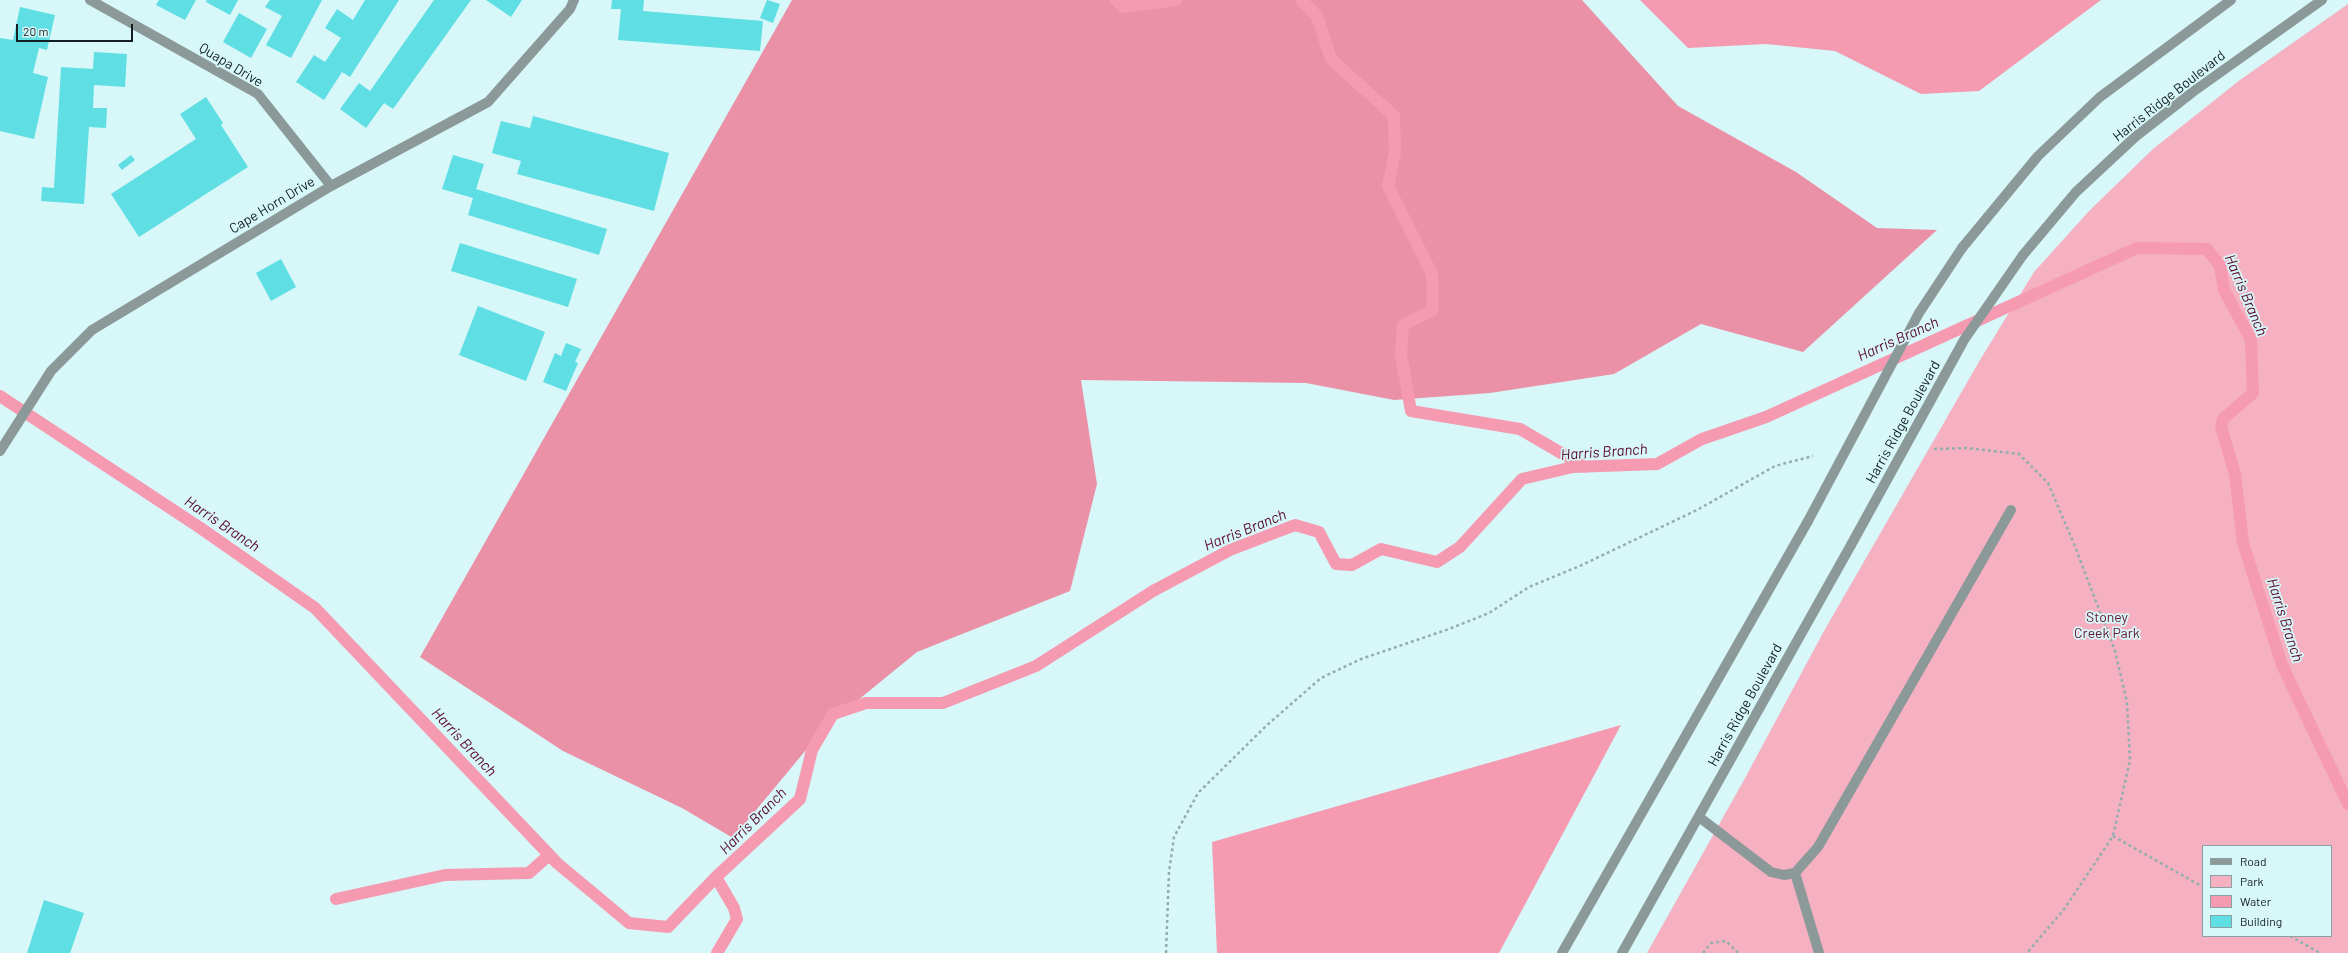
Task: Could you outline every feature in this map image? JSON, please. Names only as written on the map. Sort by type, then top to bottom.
[{"type":"street","name":"Quapa Drive","points":[[90,0],[258,94],[330,186]]},
{"type":"street","name":"Cape Horn Drive","points":[[0,451],[51,371],[92,330],[330,186],[488,102],[570,9],[574,0]]},
{"type":"street","points":[[1562,953],[1808,521],[1919,313],[1962,248],[2038,156],[2100,97],[2231,0]]},
{"type":"street","name":"Harris Ridge Boulevard","points":[[1622,953],[1964,340],[2023,255],[2076,192],[2135,137],[2194,91],[2322,0]]},
{"type":"street","points":[[1699,817],[1771,872],[1784,875],[1795,873],[1818,847],[2011,510]]},
{"type":"street","points":[[1795,873],[1819,953]]},
{"type":"path","points":[[2113,836],[2202,886]]},
{"type":"path","points":[[2292,937],[2320,953]]},
{"type":"path","points":[[1703,953],[1711,943],[1726,941],[1738,953]]},
{"type":"green space","name":"Stoney Creek Park","points":[[2348,4],[2348,953],[1647,953],[1744,780],[1824,631],[1980,360],[2034,272],[2090,210],[2153,149],[2240,80]]},
{"type":"shaded area","points":[[792,0],[1582,0],[1678,106],[1796,172],[1877,228],[1937,230],[1803,352],[1701,324],[1614,374],[1490,393],[1394,400],[1306,383],[1081,380],[1097,484],[1070,591],[917,652],[825,727],[733,838],[682,808],[563,751],[420,657]]},
{"type":"water","points":[[1640,0],[2101,0],[1979,91],[1921,94],[1835,51],[1766,44],[1688,48]]},
{"type":"water","points":[[1621,725],[1499,953],[1217,953],[1212,842]]},
{"type":"building","points":[[159,0],[196,0],[185,20],[156,5]]},
{"type":"building","points":[[207,0],[238,0],[230,15],[206,2]]},
{"type":"building","points":[[270,0],[322,0],[291,58],[266,45],[282,16],[265,7]]},
{"type":"building","points":[[365,0],[399,0],[350,77],[342,72],[324,100],[296,82],[314,55],[325,62],[341,38],[325,28],[337,9],[353,20]]},
{"type":"building","points":[[434,0],[471,0],[393,109],[384,103],[366,128],[340,109],[359,83],[370,91]]},
{"type":"building","points":[[486,0],[522,0],[511,17]]},
{"type":"building","points":[[612,0],[644,0],[643,11],[763,21],[760,51],[618,40],[621,9],[611,9]]},
{"type":"building","points":[[767,0],[780,4],[773,23],[760,18]]},
{"type":"building","points":[[20,7],[55,15],[47,50],[39,48],[33,73],[48,77],[34,139],[0,131],[0,38],[13,40]]},
{"type":"building","points":[[239,13],[267,29],[251,58],[223,42]]},
{"type":"building","points":[[94,52],[127,54],[125,87],[94,85],[93,108],[107,108],[106,128],[89,127],[84,204],[41,201],[42,187],[54,188],[61,67],[93,69]]},
{"type":"building","points":[[206,97],[223,123],[221,125],[248,167],[139,237],[111,194],[196,139],[180,114]]},
{"type":"building","points":[[533,116],[669,153],[654,211],[517,174],[521,161],[492,153],[501,121],[530,128]]},
{"type":"building","points":[[131,155],[135,160],[122,170],[118,165]]},
{"type":"building","points":[[453,155],[484,164],[476,189],[607,229],[599,255],[468,215],[473,198],[442,189]]},
{"type":"building","points":[[460,243],[577,279],[568,307],[451,271]]},
{"type":"building","points":[[281,259],[296,287],[271,301],[256,273]]},
{"type":"building","points":[[478,306],[545,332],[526,381],[459,355]]},
{"type":"building","points":[[566,343],[581,349],[575,362],[578,363],[566,391],[543,382],[555,353],[561,356]]},
{"type":"building","points":[[44,900],[84,913],[70,953],[27,953]]},
{"type":"waterway","points":[[1116,0],[1123,7],[1176,0]]},
{"type":"waterway","points":[[1301,0],[1317,16],[1331,59],[1394,116],[1395,152],[1388,186],[1432,274],[1433,310],[1403,325],[1401,355],[1411,411],[1520,429],[1585,467]]},
{"type":"waterway","name":"Harris Branch","points":[[0,396],[199,527],[315,608],[557,863],[629,923],[668,927],[716,877],[800,799],[812,750],[833,714],[866,703],[943,703],[1036,666],[1153,591],[1230,550],[1295,525],[1319,532],[1336,564],[1352,565],[1381,549],[1437,562],[1460,547],[1522,479],[1573,467],[1657,464],[1702,439],[1766,417],[2137,248],[2207,249],[2220,266],[2224,290],[2251,340],[2253,393],[2223,419],[2221,427],[2235,474],[2243,543],[2282,665],[2348,804]]},
{"type":"waterway","points":[[336,899],[445,875],[529,873],[549,855]]},
{"type":"waterway","points":[[716,877],[734,908],[737,919],[717,953]]}]
